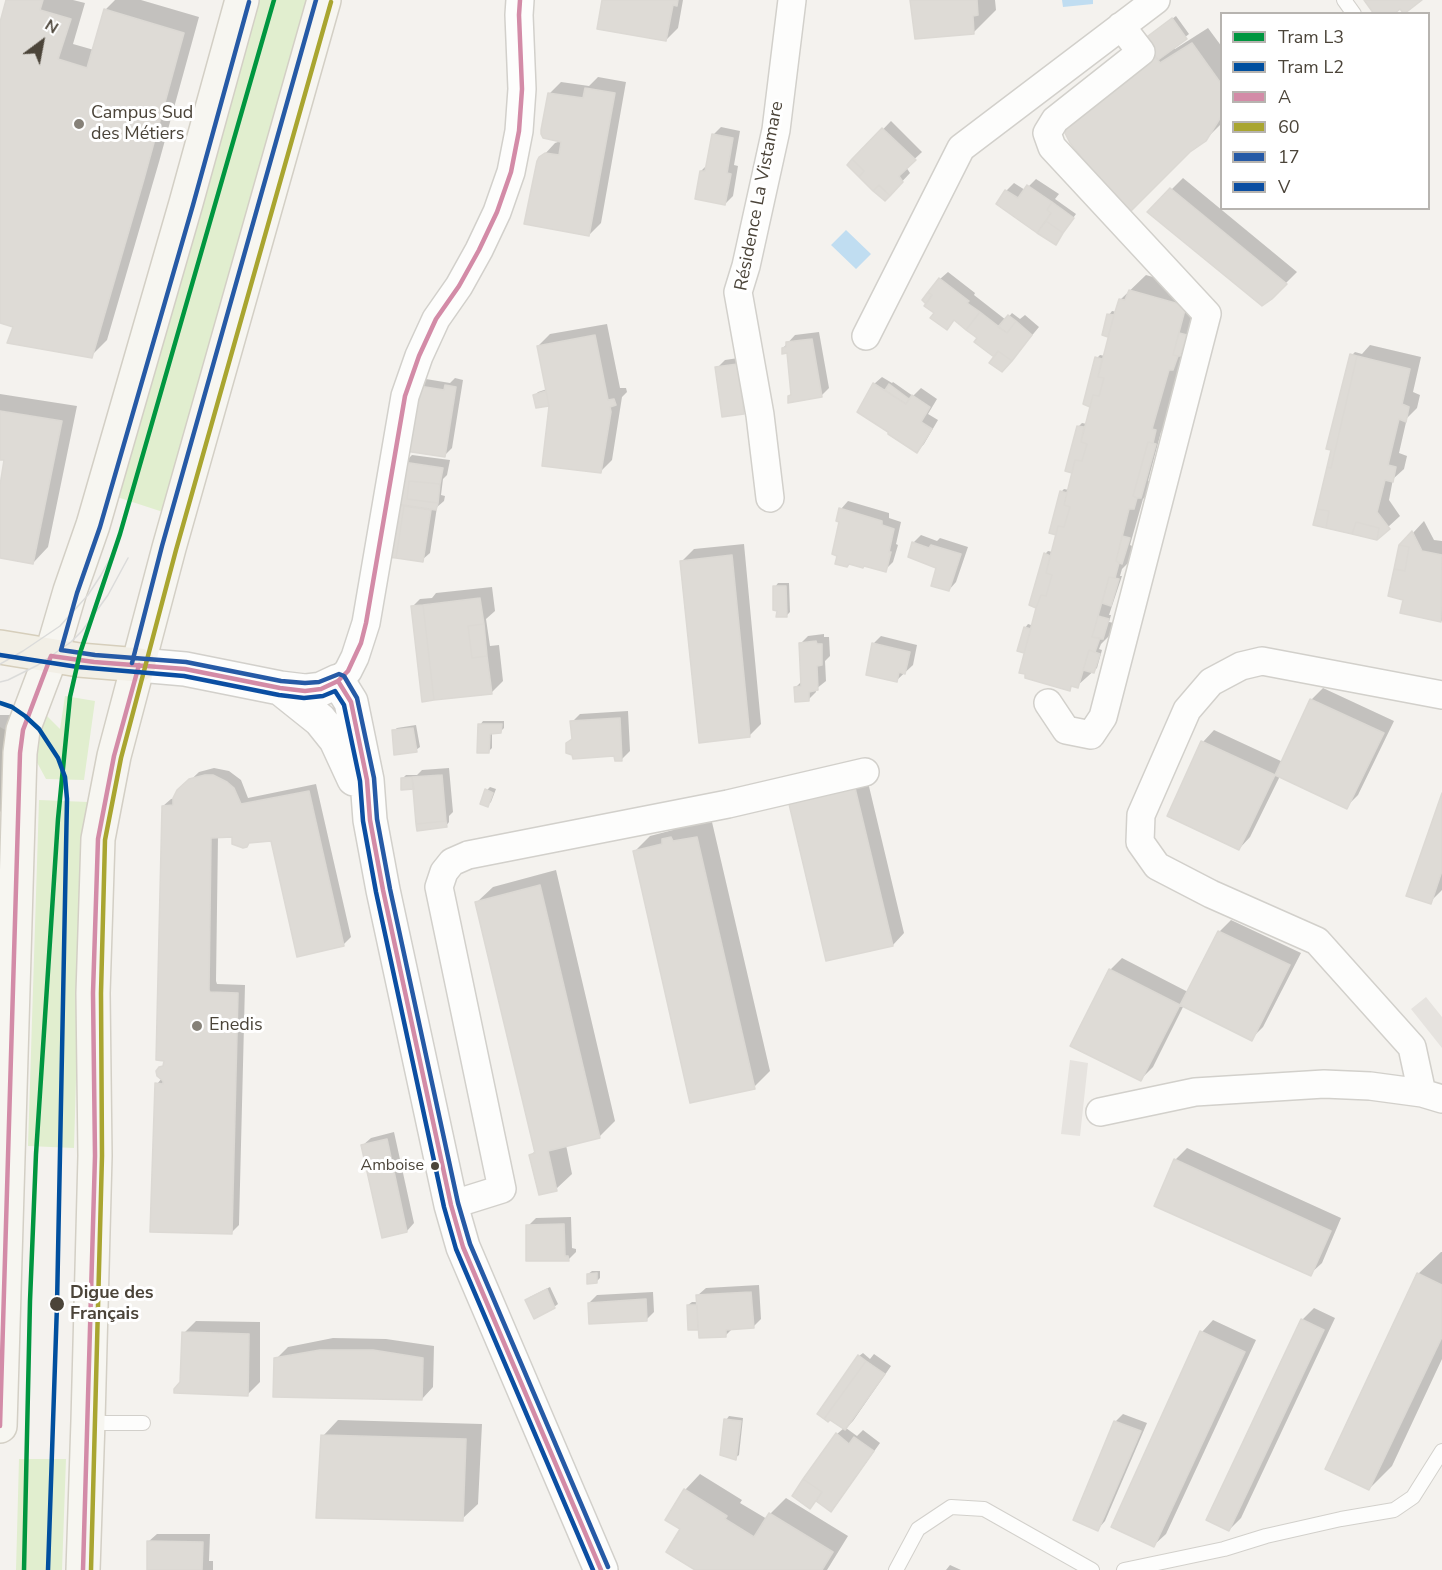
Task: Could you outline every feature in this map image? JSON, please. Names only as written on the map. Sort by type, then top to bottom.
[{"type":"main road","points":[[0,1426],[5,1101],[20,753],[23,730],[51,656],[93,525],[242,0]]},
{"type":"main road","points":[[82,1570],[95,1156],[93,993],[98,839],[114,756],[169,548],[324,0]]},
{"type":"main road","points":[[0,647],[94,662],[139,665]]},
{"type":"street","points":[[139,665],[199,672],[305,691],[321,689],[338,681],[348,671],[366,623],[405,396],[419,356],[436,320],[459,286],[497,213],[511,172],[519,131],[522,89],[520,0]]},
{"type":"street","name":"Résidence La Vistamare","points":[[770,498],[760,415],[738,292],[777,130],[792,0]]},
{"type":"street","points":[[866,336],[961,148],[1156,0]]},
{"type":"street","points":[[1048,703],[1066,730],[1091,735],[1103,717],[1207,314],[1052,147],[1047,133],[1055,120],[1141,52],[1121,26]]},
{"type":"street","points":[[1432,1096],[1412,1047],[1317,941],[1211,894],[1157,866],[1140,842],[1141,815],[1187,710],[1211,682],[1241,666],[1262,661],[1442,695]]},
{"type":"street","points":[[338,681],[351,702],[367,780],[370,820],[382,890],[451,1205],[463,1247],[601,1570]]},
{"type":"street","points":[[280,688],[320,720],[336,740],[350,767],[370,820]]},
{"type":"street","points":[[451,1205],[502,1189],[439,887],[444,872],[452,862],[468,855],[728,804],[864,772]]},
{"type":"street","points":[[1100,1112],[1195,1092],[1324,1084],[1370,1086],[1432,1096]]},
{"type":"lane","points":[[88,1421],[143,1423]]},
{"type":"lane","points":[[1124,1570],[1224,1549],[1266,1536],[1341,1519],[1394,1510],[1413,1497],[1442,1451]]},
{"type":"lane","points":[[896,1570],[918,1529],[951,1506],[984,1509],[1092,1570]]},
{"type":"shaded area","points":[[0,727],[7,731],[0,879]]},
{"type":"shaded area","points":[[1426,997],[1442,1017],[1442,1048],[1411,1009]]},
{"type":"shaded area","points":[[1070,1060],[1088,1063],[1080,1136],[1061,1134]]},
{"type":"green space","points":[[257,0],[309,0],[163,512],[114,496]]},
{"type":"green space","points":[[65,696],[95,701],[84,780],[46,779],[33,755],[41,710],[60,729]]},
{"type":"green space","points":[[39,800],[88,802],[83,838],[74,1148],[28,1146]]},
{"type":"green space","points":[[19,1459],[66,1459],[62,1570],[16,1570]]},
{"type":"water","points":[[1062,0],[1093,0],[1093,4],[1063,7]]},
{"type":"water","points":[[846,230],[871,254],[856,269],[831,245]]},
{"type":"building","name":"Campus Sud des Métiers","points":[[6,0],[43,0],[40,10],[71,19],[58,59],[87,68],[104,9],[184,33],[92,358],[7,343],[13,327],[0,323],[0,22]]},
{"type":"building","points":[[602,0],[678,0],[677,6],[673,5],[666,41],[597,29]]},
{"type":"building","points":[[910,0],[977,0],[978,15],[973,16],[974,34],[915,39]]},
{"type":"building","points":[[1364,0],[1422,0],[1407,12],[1400,9],[1396,12],[1373,12]]},
{"type":"building","points":[[1172,18],[1187,39],[1158,60],[1144,39]]},
{"type":"building","points":[[1192,43],[1220,82],[1220,118],[1206,141],[1190,152],[1128,214],[1070,143],[1065,133],[1068,125],[1153,52],[1160,63]]},
{"type":"building","points":[[585,88],[615,93],[589,236],[524,224],[539,157],[545,153],[559,155],[561,142],[543,138],[541,134],[548,93],[583,98]]},
{"type":"building","points":[[882,128],[916,160],[899,176],[903,182],[890,196],[879,185],[873,191],[859,177],[864,171],[852,159]]},
{"type":"building","points":[[712,134],[733,138],[727,173],[731,174],[725,205],[695,199],[700,171],[705,171]]},
{"type":"building","points":[[852,159],[864,171],[859,177],[847,165]]},
{"type":"building","points":[[879,185],[890,196],[885,201],[873,191]]},
{"type":"building","points":[[1027,185],[1052,202],[1047,210],[1051,213],[1037,233],[996,204],[1005,190],[1018,198]]},
{"type":"building","points":[[1170,188],[1287,284],[1262,306],[1147,212]]},
{"type":"building","points":[[1052,202],[1074,218],[1063,233],[1046,221],[1051,213],[1047,210]]},
{"type":"building","points":[[1046,221],[1063,233],[1056,245],[1037,233]]},
{"type":"building","points":[[939,278],[980,312],[966,330],[954,320],[947,330],[930,318],[934,313],[924,306],[932,295],[928,292]]},
{"type":"building","points":[[1129,290],[1186,306],[1173,355],[1178,356],[1173,370],[1169,370],[1152,429],[1156,430],[1153,443],[1148,442],[1133,496],[1137,498],[1134,509],[1129,509],[1116,561],[1119,563],[1115,578],[1109,577],[1092,637],[1100,638],[1095,652],[1089,650],[1078,688],[1071,686],[1070,691],[1025,678],[1025,674],[1019,673],[1036,608],[1041,595],[1046,596],[1052,575],[1046,573],[1058,526],[1064,527],[1070,507],[1064,505],[1075,460],[1082,461],[1087,444],[1081,442],[1093,395],[1099,396],[1104,378],[1098,377],[1114,315],[1119,299],[1125,300]]},
{"type":"building","points":[[928,292],[932,295],[926,304],[922,300]]},
{"type":"building","points":[[980,312],[1007,333],[1016,321],[1032,335],[1012,361],[998,351],[994,357],[974,342],[977,338],[966,330]]},
{"type":"building","points":[[1107,314],[1114,315],[1108,337],[1102,335]]},
{"type":"building","points":[[1008,315],[1016,321],[1007,333],[998,327]]},
{"type":"building","points":[[1179,333],[1187,335],[1180,356],[1178,356],[1173,355]]},
{"type":"building","points":[[595,335],[608,400],[614,399],[616,405],[610,407],[601,473],[542,466],[549,406],[537,346]]},
{"type":"building","points":[[812,339],[822,397],[788,403],[788,396],[791,395],[787,353],[782,354],[782,348],[786,347],[786,342]]},
{"type":"building","points":[[998,351],[1012,361],[1002,372],[989,363]]},
{"type":"building","points":[[1350,354],[1357,356],[1331,468],[1327,467],[1331,450],[1326,449]]},
{"type":"building","points":[[1357,356],[1410,369],[1402,404],[1409,407],[1406,422],[1399,419],[1388,465],[1396,467],[1393,482],[1385,480],[1377,512],[1390,529],[1377,540],[1379,528],[1356,522],[1352,534],[1326,528],[1329,511],[1317,509],[1327,467],[1331,468]]},
{"type":"building","points":[[1095,357],[1102,359],[1098,377],[1104,378],[1099,396],[1093,395],[1090,407],[1083,404]]},
{"type":"building","points":[[738,364],[744,414],[722,417],[715,367]]},
{"type":"building","points":[[873,383],[906,404],[912,395],[930,407],[921,422],[932,429],[917,453],[857,412]]},
{"type":"building","points":[[889,384],[909,399],[906,404],[885,390]]},
{"type":"building","points":[[445,385],[456,387],[445,457],[405,451],[419,386],[444,390]]},
{"type":"building","points":[[546,391],[549,406],[536,408],[533,395]]},
{"type":"building","points":[[0,411],[62,421],[33,564],[0,558],[0,485],[4,460],[0,460]]},
{"type":"building","points":[[1077,426],[1084,427],[1081,442],[1087,444],[1082,461],[1075,460],[1072,473],[1065,471]]},
{"type":"building","points":[[1148,442],[1156,444],[1141,498],[1137,498],[1133,496]]},
{"type":"building","points":[[403,462],[443,468],[440,484],[409,481],[407,499],[438,503],[436,510],[396,504]]},
{"type":"building","points":[[409,481],[440,484],[438,503],[407,499]]},
{"type":"building","points":[[1060,491],[1067,493],[1064,505],[1070,507],[1064,527],[1058,526],[1056,535],[1049,533]]},
{"type":"building","points":[[396,504],[404,506],[396,558],[387,557]]},
{"type":"building","points":[[404,506],[431,510],[423,562],[396,558]]},
{"type":"building","points":[[839,508],[882,521],[882,525],[894,529],[886,572],[864,566],[863,568],[849,564],[847,567],[835,564],[837,556],[832,554],[839,522],[836,521]]},
{"type":"building","points":[[1317,509],[1329,511],[1326,528],[1313,525]]},
{"type":"building","points":[[1356,522],[1379,528],[1377,540],[1352,534]]},
{"type":"building","points":[[1412,531],[1422,551],[1442,555],[1441,622],[1400,613],[1403,600],[1388,596],[1394,569],[1405,571],[1409,547],[1399,545]]},
{"type":"building","points":[[1122,536],[1130,538],[1122,564],[1116,561]]},
{"type":"building","points":[[912,542],[961,554],[949,591],[931,586],[936,568],[908,557]]},
{"type":"building","points":[[1399,545],[1409,547],[1405,571],[1394,569]]},
{"type":"building","points":[[1044,553],[1050,556],[1046,573],[1052,575],[1046,596],[1041,595],[1036,608],[1029,605]]},
{"type":"building","points":[[732,555],[750,737],[699,743],[680,561]]},
{"type":"building","points":[[1109,577],[1119,579],[1111,606],[1102,603]]},
{"type":"building","points":[[773,586],[786,586],[787,617],[776,617],[777,611],[773,610]]},
{"type":"building","points":[[480,598],[484,624],[468,626],[472,658],[487,656],[492,694],[434,700],[423,605]]},
{"type":"building","points":[[423,605],[434,700],[422,702],[411,606]]},
{"type":"building","points":[[1098,616],[1109,619],[1103,639],[1092,637]]},
{"type":"building","points":[[484,624],[487,656],[472,658],[468,626]]},
{"type":"building","points":[[1024,627],[1031,629],[1024,653],[1017,651]]},
{"type":"building","points":[[816,641],[817,644],[822,644],[822,665],[817,666],[818,690],[809,692],[809,701],[795,702],[794,687],[801,686],[799,643]]},
{"type":"building","points":[[872,643],[910,652],[905,674],[899,672],[897,682],[866,675]]},
{"type":"building","points":[[1089,650],[1100,654],[1094,673],[1083,670]]},
{"type":"building","points":[[1310,699],[1384,733],[1347,809],[1275,775]]},
{"type":"building","points":[[620,718],[622,761],[615,761],[614,756],[573,759],[572,755],[566,753],[566,743],[572,739],[570,721]]},
{"type":"building","points":[[478,724],[502,724],[501,733],[490,734],[489,753],[477,753]]},
{"type":"building","points":[[413,728],[417,752],[394,755],[392,730]]},
{"type":"building","points":[[1201,741],[1275,775],[1239,850],[1167,816]]},
{"type":"building","name":"Enedis","points":[[213,775],[227,782],[234,788],[241,804],[309,791],[344,946],[297,957],[271,841],[249,843],[243,848],[232,844],[232,837],[211,838],[209,990],[210,992],[238,993],[232,1234],[150,1232],[155,1083],[163,1084],[156,1071],[163,1066],[164,1061],[156,1060],[162,806],[173,805],[173,798],[177,790],[189,779]]},
{"type":"building","points":[[442,775],[446,821],[416,824],[412,777]]},
{"type":"building","points":[[412,777],[414,789],[401,790],[401,778]]},
{"type":"building","points":[[855,788],[893,946],[826,961],[789,804]]},
{"type":"building","points":[[485,789],[493,793],[488,807],[480,804]]},
{"type":"building","points":[[1442,793],[1442,871],[1431,904],[1406,896]]},
{"type":"building","points":[[446,821],[447,827],[417,831],[416,824]]},
{"type":"building","points":[[671,837],[673,841],[697,837],[755,1089],[690,1103],[633,851],[662,844],[662,839]]},
{"type":"building","points":[[540,885],[600,1138],[548,1151],[557,1191],[539,1195],[529,1155],[535,1153],[475,902]]},
{"type":"building","points":[[1218,931],[1290,965],[1252,1041],[1180,1005]]},
{"type":"building","points":[[1109,969],[1180,1005],[1141,1081],[1070,1046]]},
{"type":"building","points":[[387,1139],[407,1232],[382,1238],[361,1145]]},
{"type":"building","points":[[1174,1159],[1331,1231],[1311,1276],[1154,1206]]},
{"type":"building","points":[[564,1224],[565,1256],[568,1256],[569,1261],[526,1261],[526,1225]]},
{"type":"building","points":[[597,1273],[597,1283],[587,1284],[587,1274]]},
{"type":"building","points":[[1417,1273],[1442,1285],[1442,1337],[1369,1490],[1325,1469]]},
{"type":"building","points":[[547,1289],[555,1308],[534,1319],[525,1300]]},
{"type":"building","points":[[751,1292],[754,1328],[726,1330],[726,1337],[699,1338],[696,1295]]},
{"type":"building","points":[[646,1299],[647,1321],[589,1324],[588,1303]]},
{"type":"building","points":[[687,1305],[697,1305],[698,1330],[688,1330]]},
{"type":"building","points":[[1301,1319],[1324,1330],[1229,1531],[1206,1520]]},
{"type":"building","points":[[1200,1331],[1245,1352],[1154,1547],[1111,1527]]},
{"type":"building","points":[[182,1332],[249,1334],[248,1396],[174,1393],[174,1389],[180,1382]]},
{"type":"building","points":[[320,1350],[373,1350],[423,1358],[422,1400],[273,1397],[274,1358]]},
{"type":"building","points":[[858,1355],[866,1361],[824,1419],[817,1414]]},
{"type":"building","points":[[866,1361],[885,1374],[845,1430],[830,1420],[828,1422],[824,1419]]},
{"type":"building","points":[[724,1419],[741,1421],[736,1460],[720,1455]]},
{"type":"building","points":[[1114,1421],[1141,1431],[1098,1531],[1073,1520]]},
{"type":"building","points":[[836,1433],[849,1444],[854,1437],[874,1451],[831,1512],[816,1501],[822,1492],[803,1479]]},
{"type":"building","points":[[321,1435],[466,1439],[463,1521],[316,1518]]},
{"type":"building","points":[[803,1479],[822,1492],[810,1509],[792,1496]]},
{"type":"building","points":[[684,1489],[727,1516],[725,1519],[754,1537],[769,1513],[833,1552],[822,1570],[695,1570],[666,1552],[680,1529],[665,1520]]},
{"type":"building","points":[[147,1541],[203,1542],[202,1570],[147,1570]]},
{"type":"tram line","name":"L3","points":[[24,1570],[36,1154],[58,819],[70,697],[80,653],[120,534],[274,0]]},
{"type":"tram line","points":[[0,664],[60,626],[88,595],[117,546]]},
{"type":"tram line","points":[[0,682],[38,665],[71,642],[82,631],[108,595],[128,558]]},
{"type":"tram line","name":"L2","points":[[0,703],[12,707],[39,729],[58,758],[65,777],[67,799],[57,1305],[48,1570]]},
{"type":"transit line","name":"17","points":[[132,663],[162,546],[316,0]]},
{"type":"transit line","name":"A","points":[[51,656],[94,662],[185,669],[305,691],[321,689],[338,681],[348,671],[361,643],[366,623],[405,396],[419,356],[436,319],[459,286],[479,250],[497,212],[511,172],[519,131],[522,89],[520,0]]},
{"type":"transit line","name":"17","points":[[249,2],[100,527],[77,593],[61,650],[186,662],[281,681],[319,682],[339,674],[344,676],[357,698],[374,778],[377,819],[390,889],[458,1203],[470,1244],[608,1567]]},
{"type":"transit line","name":"60","points":[[91,1570],[102,1156],[101,993],[105,840],[121,758],[176,550],[331,2]]},
{"type":"transit line","name":"V","points":[[0,655],[78,667],[184,676],[304,698],[323,696],[335,691],[344,705],[360,781],[363,821],[376,892],[444,1207],[456,1249],[593,1570]]},
{"type":"transit line","name":"A","points":[[0,1426],[20,753],[23,730],[51,656]]},
{"type":"transit line","name":"A","points":[[83,1570],[95,1156],[93,993],[98,839],[114,756],[139,665]]},
{"type":"transit line","name":"A","points":[[338,681],[351,702],[367,780],[370,820],[383,890],[451,1205],[463,1247],[601,1570]]},
{"type":"place","name":"Campus Sud des Métiers","points":[[79,124]]},
{"type":"place","name":"Enedis","points":[[197,1026]]},
{"type":"place","name":"Amboise","points":[[435,1166]]},
{"type":"place","name":"Digue des Français","points":[[57,1304]]}]
